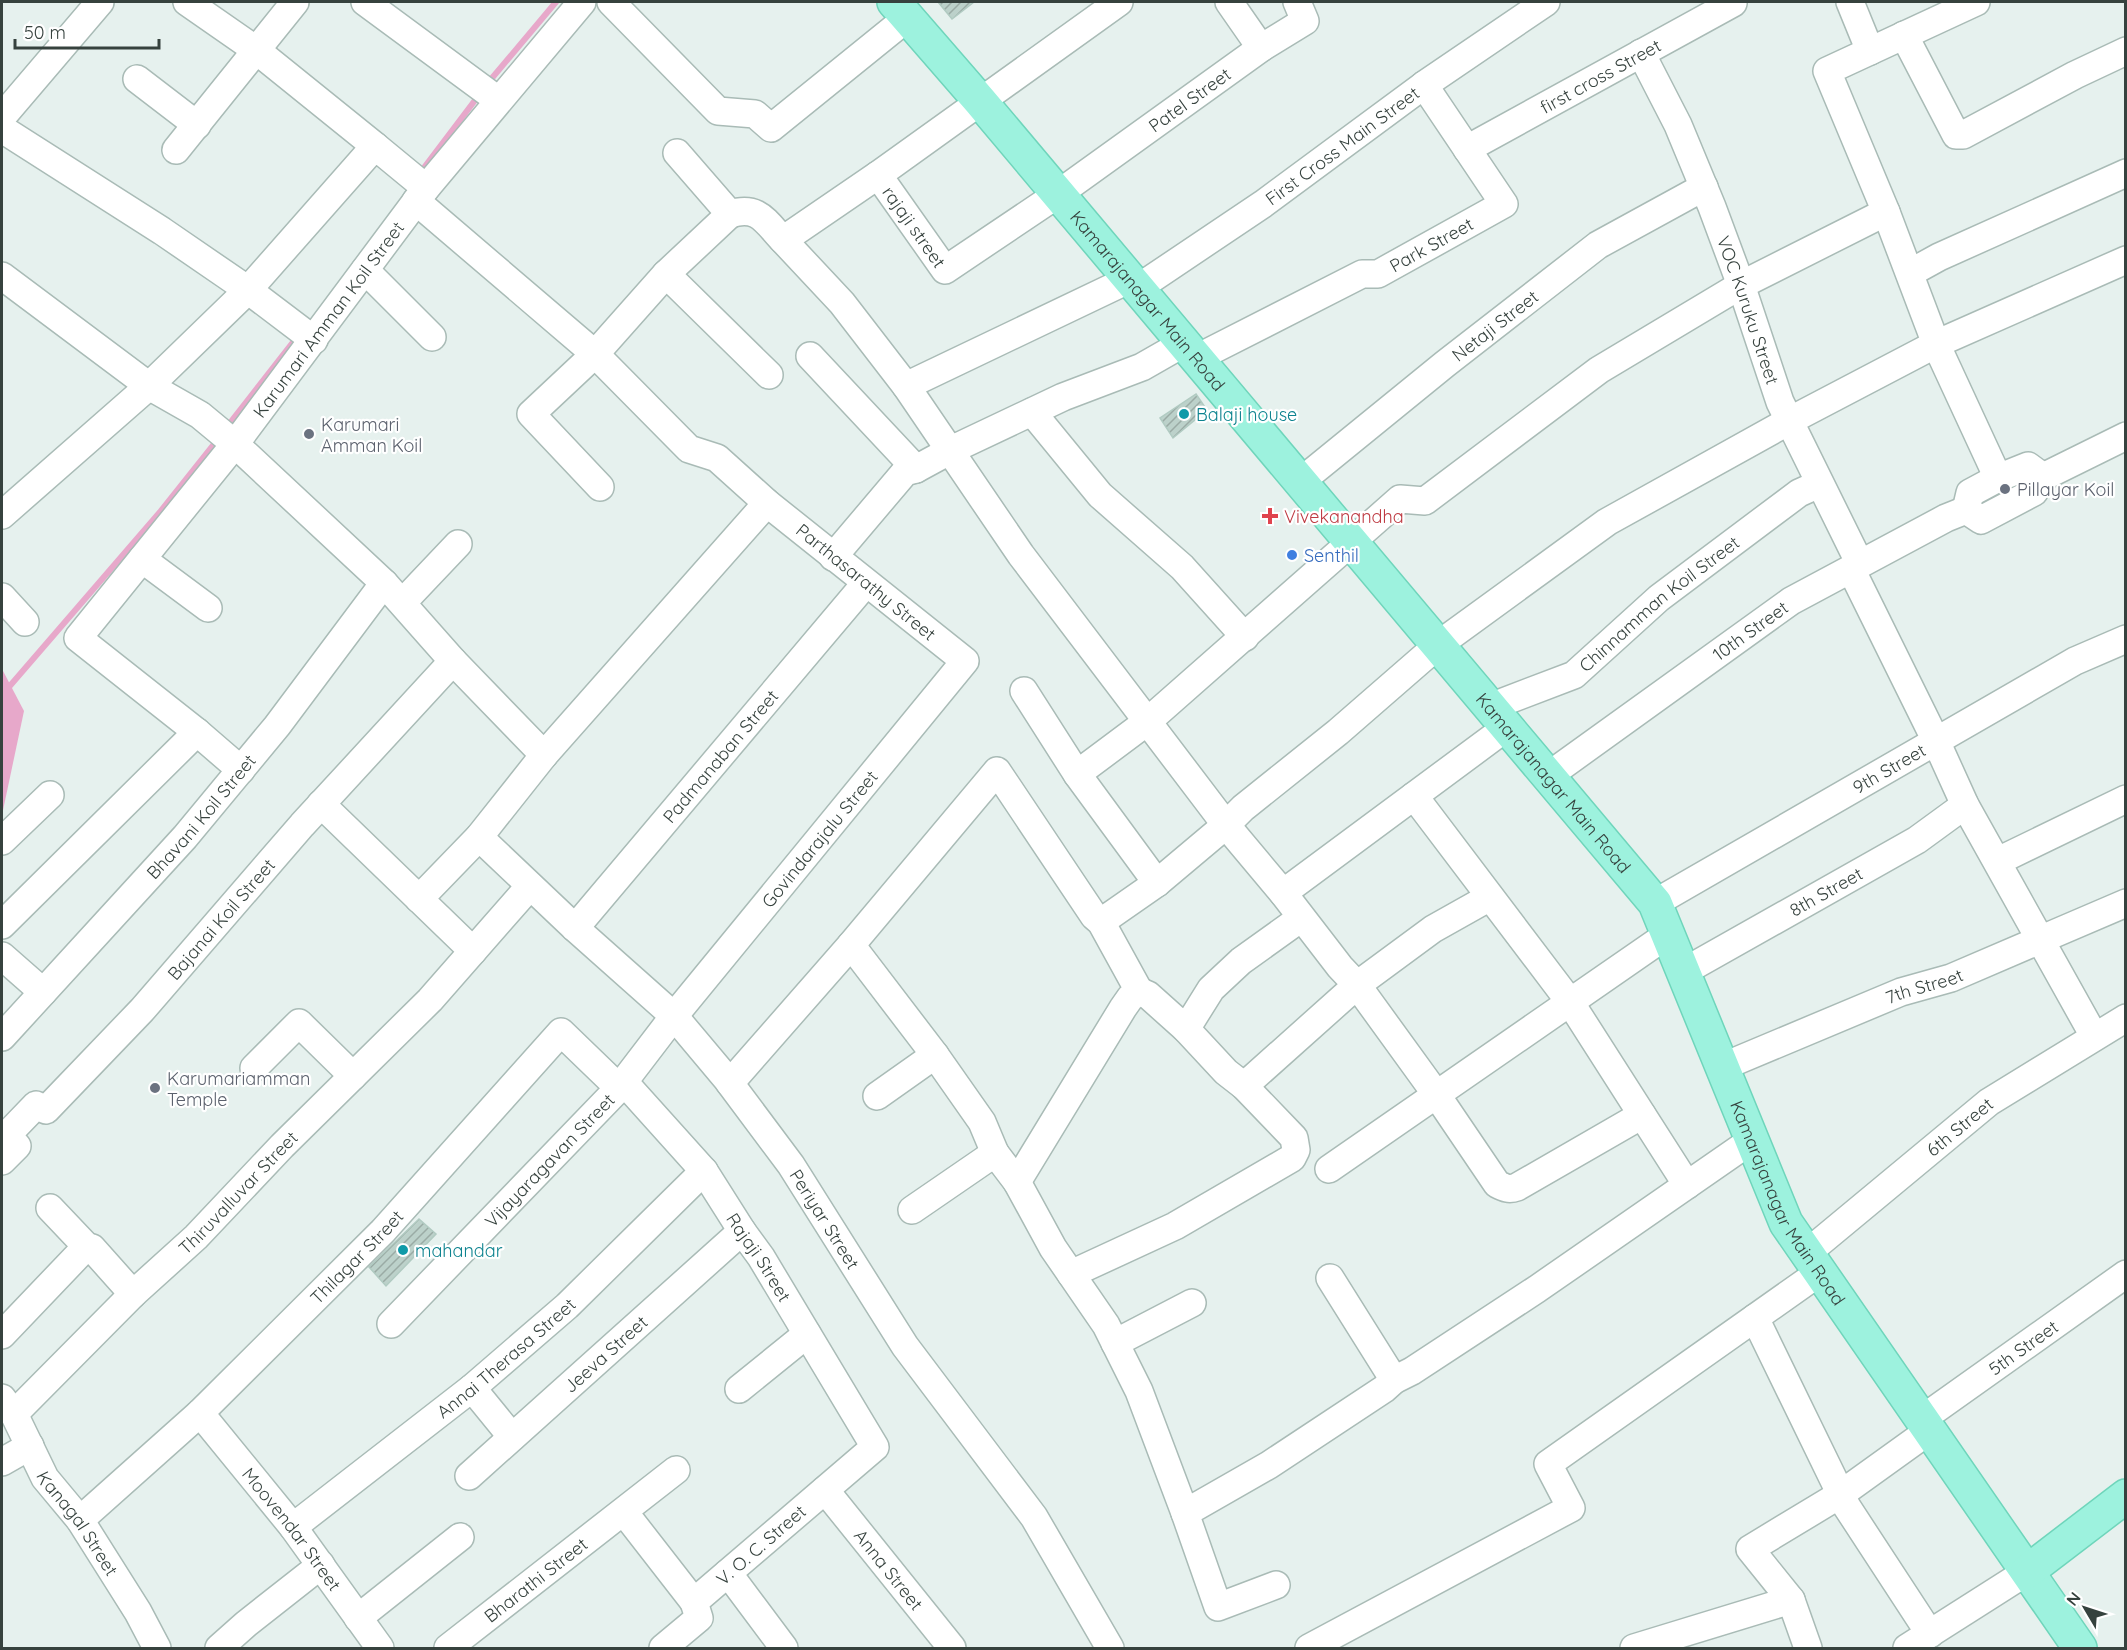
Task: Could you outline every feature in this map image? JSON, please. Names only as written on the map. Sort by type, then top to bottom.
[{"type":"main road","name":"Kamarajanagar Main Road","points":[[900,10],[980,101],[1655,903],[1786,1223],[2080,1648]]},
{"type":"main road","points":[[2028,1571],[2126,1496]]},
{"type":"street","points":[[2,117],[100,2]]},
{"type":"street","name":"Parthasarathy Street","points":[[186,2],[256,50],[375,146],[595,354],[689,449],[717,458],[767,503],[965,661]]},
{"type":"street","points":[[176,150],[295,2]]},
{"type":"street","points":[[365,2],[488,93]]},
{"type":"street","points":[[611,2],[718,111],[755,114],[771,128],[900,10]]},
{"type":"street","name":"rajaji street","points":[[1058,194],[945,270],[878,175],[1119,2]]},
{"type":"street","points":[[1229,2],[1261,48]]},
{"type":"street","name":"Patel Street","points":[[1058,194],[1261,48],[1305,21],[1297,2]]},
{"type":"street","name":"First Cross Main Street","points":[[906,386],[1134,284],[1263,204],[1424,85],[1546,2]]},
{"type":"street","points":[[1850,2],[1870,51]]},
{"type":"street","points":[[1976,2],[1827,70],[1886,212],[1936,344],[1998,478]]},
{"type":"street","name":"first cross Street","points":[[1467,149],[1733,3]]},
{"type":"street","name":"Karumari Amman Koil Street","points":[[197,732],[78,638],[142,559],[365,270],[418,188],[488,93],[572,5]]},
{"type":"street","points":[[1904,35],[1956,135],[1963,135],[2075,75],[2126,51]]},
{"type":"street","name":"VOC Kuruku Street","points":[[1641,54],[1678,125],[1704,187],[1741,285],[1780,402],[1820,484],[1855,567],[1965,805],[2094,1036]]},
{"type":"street","points":[[137,79],[197,124]]},
{"type":"street","name":"Park Street","points":[[1190,351],[1362,274],[1378,274],[1504,204],[1424,85]]},
{"type":"street","points":[[2,129],[162,231],[311,338]]},
{"type":"street","points":[[2,515],[254,295],[375,146]]},
{"type":"street","points":[[677,153],[730,214]]},
{"type":"street","points":[[1910,273],[1939,257],[2126,173]]},
{"type":"street","points":[[783,240],[878,175]]},
{"type":"street","name":"Netaji Street","points":[[1300,482],[1445,364],[1598,245],[1704,187]]},
{"type":"street","points":[[600,487],[531,414],[595,354],[666,274],[730,214],[741,210],[752,211],[760,216],[842,303],[906,386],[1021,555],[1226,825],[1357,985],[1436,1094],[1497,1184],[1511,1190],[1642,1115]]},
{"type":"street","points":[[1077,774],[1148,721],[1400,499],[1425,501],[1599,370],[1741,285],[1886,212]]},
{"type":"street","points":[[1101,922],[1157,883],[1438,645],[1607,522],[1789,421],[1936,344],[2126,260]]},
{"type":"street","points":[[365,270],[432,337]]},
{"type":"street","points":[[666,274],[769,375]]},
{"type":"street","points":[[2,276],[149,386],[200,415],[231,441],[403,602],[453,661],[544,755]]},
{"type":"street","points":[[833,557],[905,472],[916,469],[1063,397],[1190,351]]},
{"type":"street","points":[[810,356],[916,469]]},
{"type":"street","points":[[1032,412],[1100,495],[1182,567],[1245,637]]},
{"type":"street","points":[[1966,510],[1980,520],[2034,492],[2043,477],[2126,436]]},
{"type":"street","name":"10th Street","points":[[1548,776],[1791,601],[1966,510],[1970,493],[1998,478],[2028,466],[2043,477]]},
{"type":"street","name":"Chinnamman Koil Street","points":[[1282,893],[1414,796],[1498,717],[1574,675],[1659,598],[1799,493],[1820,484]]},
{"type":"street","points":[[419,900],[479,837],[544,755],[767,503]]},
{"type":"street","points":[[403,602],[458,544]]},
{"type":"street","points":[[142,559],[208,608]]},
{"type":"street","name":"Bhavani Koil Street","points":[[2,1037],[185,837],[277,726],[384,583]]},
{"type":"street","name":"Padmanaban Street","points":[[575,928],[866,583]]},
{"type":"street","points":[[2,597],[25,622]]},
{"type":"street","name":"9th Street","points":[[1655,903],[2075,661],[2126,639]]},
{"type":"street","name":"Bajanai Koil Street","points":[[2,1161],[17,1146],[7,1135],[36,1105],[46,1110],[142,1010],[321,804],[453,661]]},
{"type":"street","name":"Govindarajalu Street","points":[[674,1016],[965,661]]},
{"type":"street","points":[[1024,691],[1077,774],[1157,883]]},
{"type":"street","points":[[2,925],[197,732],[241,770]]},
{"type":"street","points":[[730,1083],[851,945],[998,771],[1094,916],[1101,922],[1138,991],[1148,995],[1186,1029],[1226,1072],[1244,1086],[1294,1138],[1296,1150],[1292,1158],[1175,1226],[1071,1274]]},
{"type":"street","points":[[2,841],[50,795]]},
{"type":"street","points":[[1414,796],[1570,1002],[1687,1185]]},
{"type":"street","points":[[1998,861],[2126,799]]},
{"type":"street","points":[[321,804],[473,951]]},
{"type":"street","name":"8th Street","points":[[1683,972],[1917,840],[1965,805]]},
{"type":"street","name":"Periyar Street","points":[[479,837],[575,928],[674,1016],[730,1083],[791,1165],[905,1346],[1034,1517],[1109,1648]]},
{"type":"street","name":"Thiruvalluvar Street","points":[[8,1406],[195,1237],[430,1000],[530,886]]},
{"type":"street","points":[[1244,1086],[1357,985],[1433,929],[1490,897]]},
{"type":"street","name":"7th Street","points":[[1722,1068],[1901,992],[1951,978],[2126,903]]},
{"type":"street","points":[[1186,1029],[1211,989],[1241,962],[1301,918]]},
{"type":"street","points":[[1329,1168],[1667,935]]},
{"type":"street","points":[[851,945],[935,1055],[982,1122],[995,1153],[1017,1182],[1053,1248],[1106,1325],[1139,1391],[1218,1606],[1276,1585]]},
{"type":"street","points":[[2,956],[43,992]]},
{"type":"street","points":[[1017,1182],[1123,1008],[1138,991]]},
{"type":"street","name":"Vijayaragavan Street","points":[[391,1324],[621,1085],[674,1016]]},
{"type":"street","name":"6th Street","points":[[1309,1648],[1571,1508],[1548,1464],[1755,1318],[1989,1102],[2126,1018]]},
{"type":"street","points":[[254,1068],[299,1023],[353,1076]]},
{"type":"street","name":"Thilagar Street","points":[[80,1520],[200,1413],[383,1231],[561,1032],[621,1085]]},
{"type":"street","points":[[877,1096],[935,1055]]},
{"type":"street","name":"Rajaji Street","points":[[621,1085],[704,1171],[761,1257],[875,1447]]},
{"type":"street","points":[[1185,1513],[1269,1465],[1384,1389],[1394,1380],[1412,1371],[1537,1289],[1752,1140]]},
{"type":"street","points":[[912,1210],[995,1153]]},
{"type":"street","name":"Annai Therasa Street","points":[[293,1527],[472,1388],[567,1306],[704,1171]]},
{"type":"street","points":[[50,1208],[88,1248],[92,1248],[133,1294]]},
{"type":"street","name":"Jeeva Street","points":[[469,1476],[742,1231]]},
{"type":"street","points":[[2,1335],[84,1249],[88,1248]]},
{"type":"street","name":"5th Street","points":[[1791,1600],[1750,1549],[1841,1494],[1926,1424],[2126,1274]]},
{"type":"street","points":[[1330,1278],[1394,1380]]},
{"type":"street","points":[[1115,1344],[1192,1303]]},
{"type":"street","points":[[1755,1318],[1841,1494],[1930,1634]]},
{"type":"street","points":[[739,1389],[807,1334]]},
{"type":"street","points":[[472,1388],[512,1437]]},
{"type":"street","name":"Kanagal Street","points":[[8,1406],[45,1478],[80,1520],[138,1612],[157,1648]]},
{"type":"street","name":"Moovendar Street","points":[[200,1413],[293,1527],[380,1648]]},
{"type":"street","points":[[2,1462],[30,1446]]},
{"type":"street","name":"V. O. C. Street","points":[[694,1602],[875,1447]]},
{"type":"street","name":"Bharathi Street","points":[[448,1648],[676,1470]]},
{"type":"street","name":"Anna Street","points":[[825,1490],[952,1648]]},
{"type":"street","points":[[624,1512],[694,1602],[699,1617],[663,1648]]},
{"type":"street","points":[[358,1618],[460,1537]]},
{"type":"street","points":[[219,1648],[321,1565]]},
{"type":"street","points":[[1907,1648],[2028,1571]]},
{"type":"street","points":[[729,1573],[779,1646]]},
{"type":"street","points":[[1634,1648],[1791,1600],[1808,1648]]},
{"type":"shaded area","points":[[2,669],[24,711],[2,815]]},
{"type":"building","points":[[938,2],[974,2],[952,19]]},
{"type":"building","name":"Balaji house","points":[[1196,394],[1207,410],[1173,438],[1160,418]]},
{"type":"building","name":"mahandar","points":[[419,1219],[436,1234],[386,1286],[369,1267]]},
{"type":"waterway","points":[[487,84],[556,2]]},
{"type":"waterway","points":[[420,173],[479,95]]},
{"type":"waterway","points":[[226,428],[297,337]]},
{"type":"waterway","points":[[2,695],[160,512],[218,439]]},
{"type":"place","name":"Balaji house","points":[[1184,414]]},
{"type":"place","name":"Karumari Amman Koil","points":[[309,434]]},
{"type":"place","name":"Pillayar Koil","points":[[2005,489]]},
{"type":"place","name":"Vivekanandha","points":[[1270,516]]},
{"type":"place","name":"Senthil","points":[[1292,555]]},
{"type":"place","name":"Karumariamman Temple","points":[[155,1088]]},
{"type":"place","name":"mahandar","points":[[403,1250]]}]
